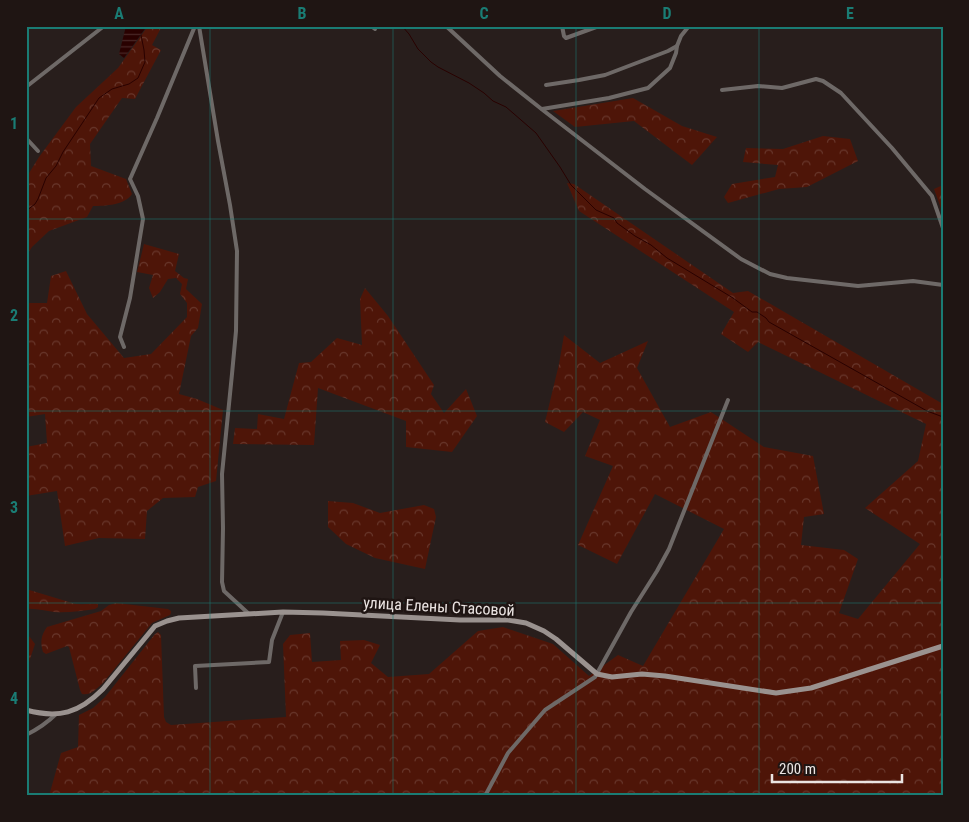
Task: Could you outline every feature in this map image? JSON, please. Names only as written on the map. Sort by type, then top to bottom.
[{"type":"main road","name":"улица Елены Стасовой","points":[[56,714],[76,710],[94,698],[123,667],[156,626],[179,618],[283,612],[460,620],[508,620],[526,623],[544,631],[597,674]]},
{"type":"main road","points":[[597,674],[612,677],[642,674],[665,676],[776,693],[811,688],[943,646]]},
{"type":"main road","points":[[26,710],[40,714],[56,714]]},
{"type":"street","points":[[26,87],[104,26]]},
{"type":"street","points":[[124,347],[120,337],[130,298],[143,218],[138,196],[130,179],[195,26]]},
{"type":"street","points":[[199,26],[237,251],[236,331],[222,474],[222,582],[224,591],[249,614]]},
{"type":"street","points":[[446,26],[500,76],[645,189],[741,259],[770,274],[787,278],[858,286],[912,281],[943,285]]},
{"type":"street","points":[[562,26],[566,38],[599,26]]},
{"type":"street","points":[[542,109],[603,99],[648,88],[670,68],[681,36],[690,26]]},
{"type":"street","points":[[546,85],[604,75],[677,46]]},
{"type":"street","points":[[722,90],[758,86],[782,88],[816,79],[823,81],[840,93],[892,148],[932,196],[943,228]]},
{"type":"street","points":[[26,138],[38,151]]},
{"type":"street","points":[[485,796],[508,753],[545,710],[597,674],[669,549],[728,400]]},
{"type":"street","points":[[196,688],[195,666],[269,662],[272,640],[283,612]]},
{"type":"street","points":[[26,736],[47,724],[56,714]]},
{"type":"green space","points":[[148,26],[162,26],[152,45],[161,50],[135,99],[122,98],[90,144],[91,166],[126,179],[132,194],[120,203],[93,206],[87,217],[49,231],[32,247],[26,256],[26,178],[76,107],[118,68]]},
{"type":"green space","points":[[633,98],[682,126],[717,137],[692,165],[634,121],[575,127],[553,111]]},
{"type":"green space","points":[[823,136],[850,139],[858,161],[807,187],[779,189],[728,203],[724,197],[732,184],[775,177],[778,165],[743,162],[746,148],[783,149]]},
{"type":"green space","points":[[567,183],[574,184],[733,293],[748,291],[943,404],[943,796],[49,796],[61,753],[78,747],[79,715],[93,708],[105,697],[158,632],[161,635],[164,717],[166,722],[171,725],[286,717],[283,644],[290,635],[310,633],[312,662],[341,660],[340,641],[364,640],[380,645],[371,663],[388,677],[429,674],[478,631],[503,627],[553,644],[589,676],[618,655],[643,666],[724,529],[655,494],[617,564],[578,545],[613,466],[585,456],[600,420],[583,412],[564,432],[545,422],[564,335],[600,363],[648,341],[637,368],[670,427],[711,412],[764,447],[813,456],[824,514],[804,517],[801,545],[844,550],[858,559],[839,613],[858,619],[920,544],[865,508],[918,461],[926,424],[758,342],[748,352],[721,334],[734,312],[579,211]]},
{"type":"green space","points":[[943,185],[943,214],[934,189]]},
{"type":"green space","points":[[144,244],[179,254],[175,271],[188,279],[186,289],[202,304],[198,328],[191,336],[179,394],[223,410],[216,481],[198,487],[195,497],[163,498],[147,511],[145,539],[99,538],[65,546],[57,491],[26,496],[26,447],[47,443],[45,414],[26,417],[26,303],[47,303],[51,276],[66,271],[87,314],[124,358],[151,354],[187,317],[187,303],[180,294],[182,284],[176,278],[168,279],[160,292],[153,298],[149,288],[153,275],[137,272]]},
{"type":"green space","points":[[365,288],[388,316],[434,385],[431,394],[444,413],[466,389],[477,416],[452,452],[406,447],[406,421],[318,388],[314,445],[233,444],[235,428],[257,429],[258,414],[284,419],[299,363],[311,362],[337,338],[362,345],[360,299]]},
{"type":"green space","points":[[328,501],[353,503],[380,513],[424,505],[434,509],[436,517],[425,569],[375,558],[346,544],[328,527]]},
{"type":"green space","points":[[26,589],[73,603],[98,604],[98,607],[95,609],[64,612],[26,609]]},
{"type":"green space","points":[[116,603],[168,609],[171,613],[152,623],[103,683],[91,693],[82,694],[69,647],[67,646],[46,654],[43,652],[41,642],[43,633],[47,627],[101,611],[109,605]]},
{"type":"green space","points":[[26,632],[35,644],[26,671]]},
{"type":"shaded area","points":[[126,26],[147,26],[124,58],[119,54]]},
{"type":"waterway","points":[[26,28],[30,26]]},
{"type":"waterway","points":[[402,26],[418,49],[431,62],[469,83],[493,101],[506,107],[536,133],[571,185],[596,210],[614,218],[617,223],[667,258],[733,298],[752,312],[757,312],[769,322],[927,411],[943,417]]},
{"type":"waterway","points":[[26,211],[35,204],[46,178],[56,166],[63,152],[99,98],[112,89],[129,84],[138,78],[145,62],[141,35]]}]
